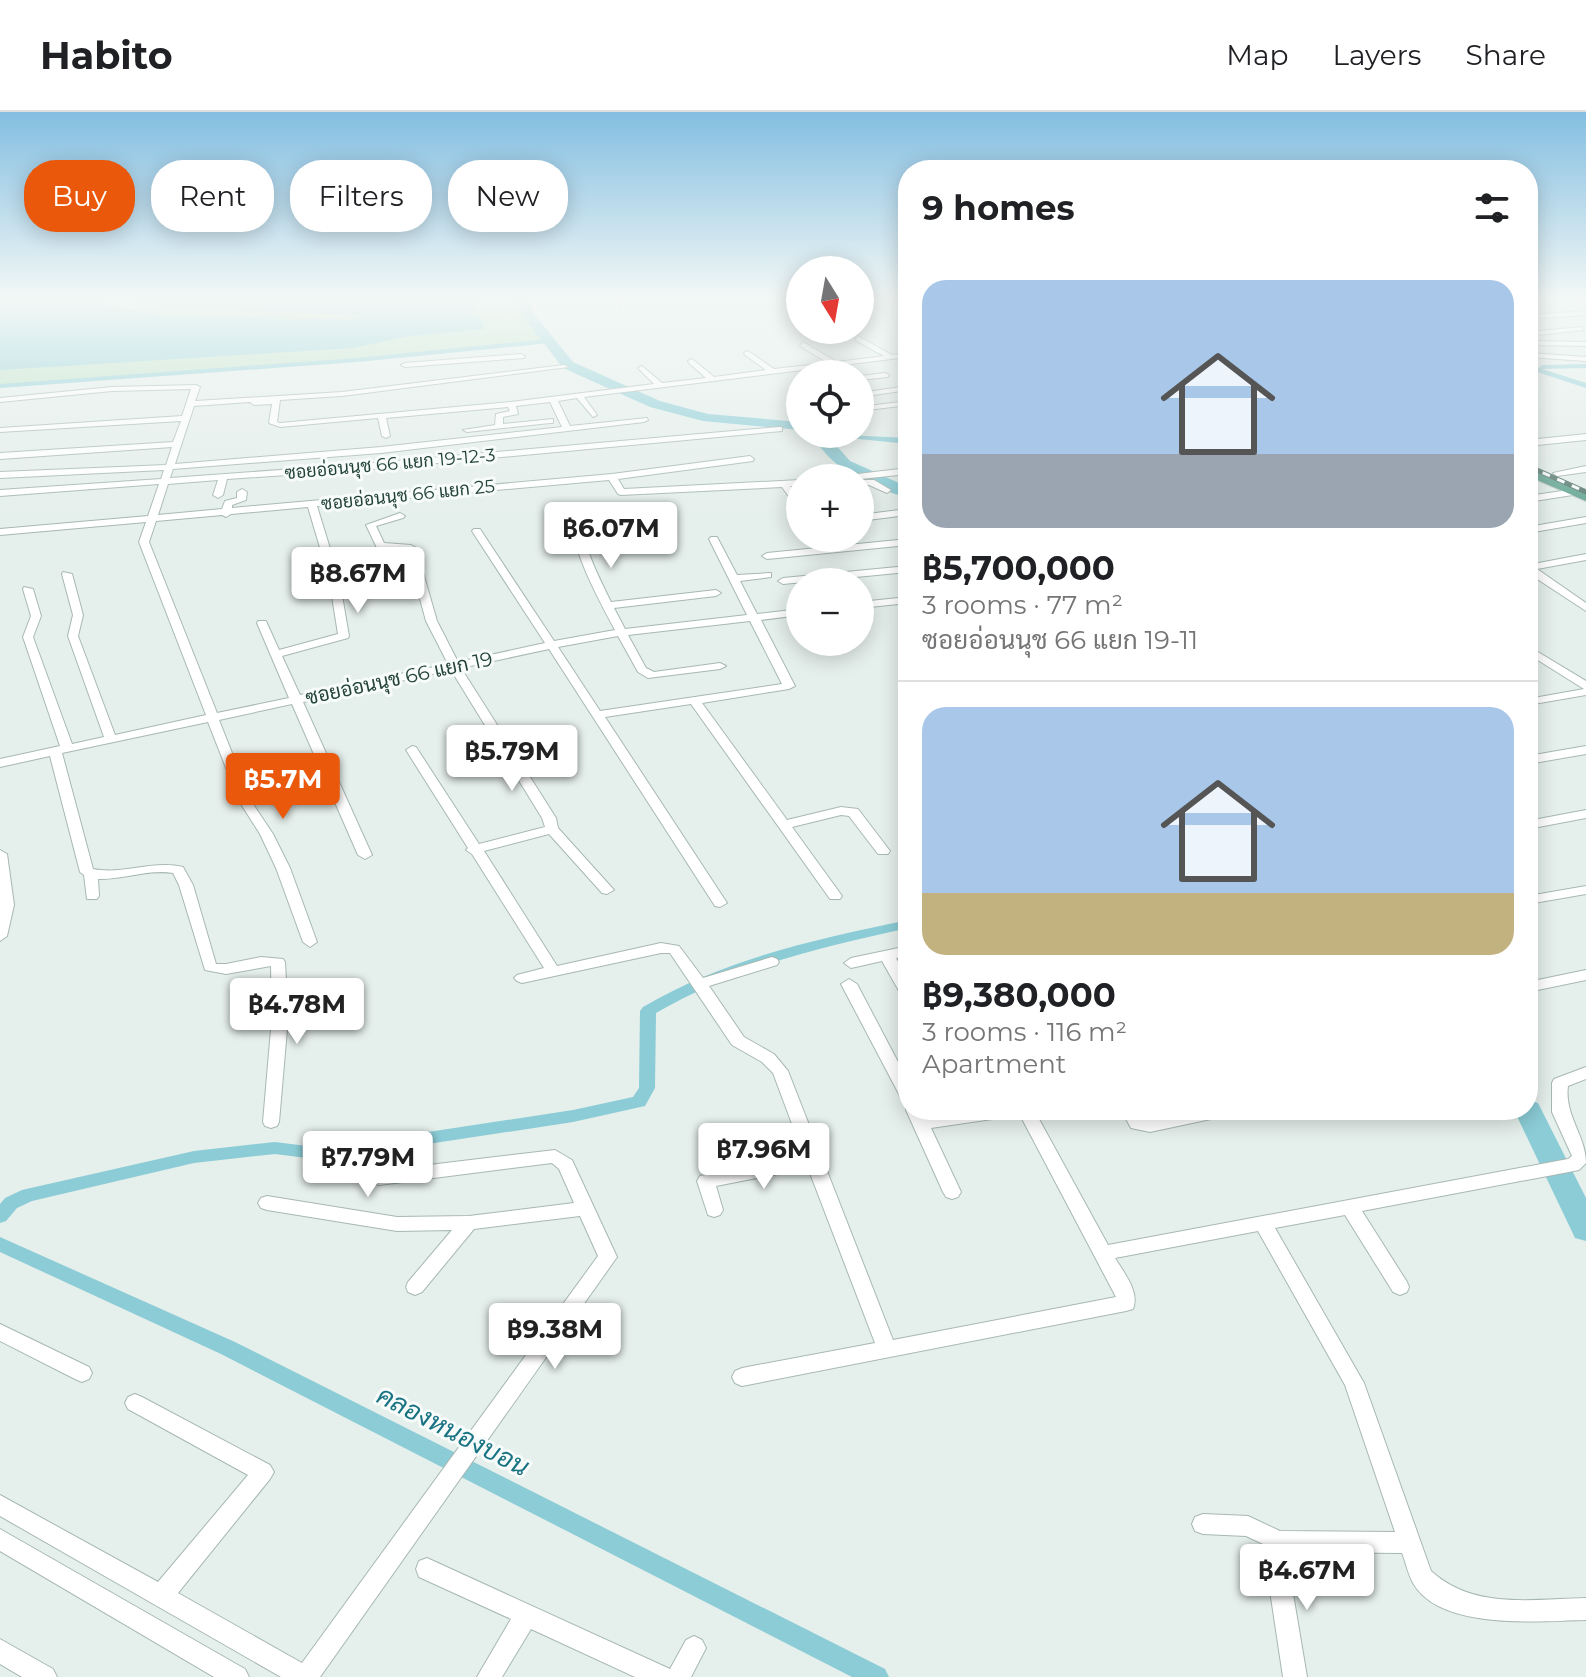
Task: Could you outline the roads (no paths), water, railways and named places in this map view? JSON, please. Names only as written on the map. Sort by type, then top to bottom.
[{"type":"main road","points":[[1543,476],[1583,491]]},
{"type":"street","points":[[464,371],[465,379]]},
{"type":"street","points":[[190,404],[242,397],[310,396],[531,371]]},
{"type":"street","points":[[645,371],[660,385]]},
{"type":"street","points":[[703,371],[712,379]]},
{"type":"street","points":[[254,403],[276,401],[273,423],[280,425],[511,404],[781,371]]},
{"type":"street","points":[[199,374],[144,537],[146,548],[245,801],[263,821],[310,942]]},
{"type":"street","points":[[874,376],[885,375]]},
{"type":"street","points":[[0,400],[195,385]]},
{"type":"street","points":[[874,393],[898,390]]},
{"type":"street","points":[[309,409],[310,396]]},
{"type":"street","points":[[579,396],[593,415]]},
{"type":"street","points":[[553,399],[565,424]]},
{"type":"street","points":[[499,426],[499,416],[515,412],[511,404]]},
{"type":"street","points":[[874,407],[898,404]]},
{"type":"street","points":[[382,416],[386,436]]},
{"type":"street","points":[[0,430],[185,418]]},
{"type":"street","points":[[467,430],[644,420]]},
{"type":"street","points":[[0,475],[110,465],[169,467],[565,424]]},
{"type":"street","name":"ซอยอ่อนนุช 66 แยก 19-12-3","points":[[0,493],[505,455],[779,429]]},
{"type":"street","points":[[1538,442],[1586,437]]},
{"type":"street","points":[[3,454],[42,450],[158,448],[177,444]]},
{"type":"street","points":[[505,455],[505,466]]},
{"type":"street","points":[[690,457],[697,466]]},
{"type":"street","points":[[650,459],[656,471]]},
{"type":"street","points":[[612,477],[750,459]]},
{"type":"street","points":[[1543,476],[1586,469]]},
{"type":"street","points":[[874,476],[898,472]]},
{"type":"street","points":[[218,495],[223,477]]},
{"type":"street","name":"ซอยอ่อนนุช 66 แยก 25","points":[[0,532],[151,521],[612,477],[621,492],[785,485]]},
{"type":"street","points":[[874,484],[887,490]]},
{"type":"street","points":[[1538,498],[1583,491]]},
{"type":"street","points":[[226,514],[228,503],[241,500],[242,492]]},
{"type":"street","points":[[275,654],[344,636],[334,578],[312,505]]},
{"type":"street","points":[[576,507],[573,518],[575,529],[621,632],[646,675],[720,666]]},
{"type":"street","points":[[874,516],[898,513]]},
{"type":"street","points":[[400,516],[371,525],[382,547],[411,548],[422,573],[423,598],[456,667],[549,818],[552,829],[607,890]]},
{"type":"street","points":[[1538,528],[1586,520]]},
{"type":"street","points":[[477,531],[720,903]]},
{"type":"street","points":[[597,715],[789,686],[714,539]]},
{"type":"street","points":[[767,556],[898,543]]},
{"type":"street","points":[[1538,566],[1586,557]]},
{"type":"street","points":[[783,581],[898,570]]},
{"type":"street","points":[[67,574],[78,615],[73,636],[111,739]]},
{"type":"street","points":[[735,578],[767,575]]},
{"type":"street","points":[[1538,575],[1586,608]]},
{"type":"street","points":[[28,589],[36,616],[28,637],[61,750],[84,868],[91,875],[92,896]]},
{"type":"street","points":[[609,605],[716,593]]},
{"type":"street","points":[[874,604],[898,601]]},
{"type":"street","name":"ซอยอ่อนนุช 66 แยก 19","points":[[0,763],[621,632],[786,614]]},
{"type":"street","points":[[262,623],[365,855]]},
{"type":"street","points":[[1538,656],[1586,686]]},
{"type":"street","points":[[1538,700],[1586,692]]},
{"type":"street","points":[[694,700],[835,896]]},
{"type":"street","points":[[412,750],[473,850],[552,969]]},
{"type":"street","points":[[1538,758],[1586,750]]},
{"type":"street","points":[[784,825],[841,811],[853,812],[883,851]]},
{"type":"street","points":[[1538,823],[1586,814]]},
{"type":"street","points":[[473,850],[552,829]]},
{"type":"street","points":[[0,854],[3,892],[0,933]]},
{"type":"street","points":[[91,875],[178,870],[186,885],[210,967],[221,969],[262,961],[278,962],[280,1018],[271,1122]]},
{"type":"street","points":[[1538,898],[1586,890]]},
{"type":"street","points":[[522,978],[552,969],[577,968],[661,948],[674,949],[738,1041],[776,1065],[887,1350]]},
{"type":"street","points":[[851,963],[898,953]]},
{"type":"street","points":[[887,956],[898,976]]},
{"type":"street","points":[[700,984],[772,962]]},
{"type":"street","points":[[1538,985],[1586,975]]},
{"type":"street","points":[[849,984],[898,1077]]},
{"type":"street","points":[[1103,1253],[1573,1165],[1581,1157],[1561,1117],[1557,1095],[1560,1083],[1586,1073]]},
{"type":"street","points":[[919,1120],[952,1192]]},
{"type":"street","points":[[742,1377],[1126,1303],[1125,1293],[1031,1120]]},
{"type":"street","points":[[1135,1120],[1137,1124],[1150,1126],[1178,1120]]},
{"type":"street","points":[[0,1505],[305,1677],[606,1262],[607,1252],[566,1165],[555,1156],[379,1178]]},
{"type":"street","points":[[714,1210],[706,1181],[814,1160]]},
{"type":"street","points":[[267,1203],[397,1224],[469,1223],[585,1208]]},
{"type":"street","points":[[1350,1207],[1400,1287]]},
{"type":"street","points":[[415,1287],[469,1223]]},
{"type":"street","points":[[1263,1223],[1354,1383],[1422,1578],[1442,1597],[1490,1609],[1586,1609]]},
{"type":"street","points":[[0,1332],[82,1373]]},
{"type":"street","points":[[135,1403],[263,1472],[161,1596]]},
{"type":"street","points":[[1203,1524],[1248,1526],[1279,1541],[1410,1543]]},
{"type":"street","points":[[0,1539],[237,1677]]},
{"type":"street","points":[[1279,1541],[1272,1548],[1295,1677]]},
{"type":"street","points":[[427,1569],[661,1677]]},
{"type":"street","points":[[489,1677],[527,1615]]},
{"type":"street","points":[[678,1677],[694,1648]]},
{"type":"street","points":[[0,1651],[45,1677]]},
{"type":"waterway","points":[[0,386],[206,371]]},
{"type":"waterway","name":"คลองหนองบอน","points":[[581,371],[655,404],[708,418],[786,425]]},
{"type":"waterway","points":[[1540,371],[1586,386]]},
{"type":"waterway","points":[[874,438],[898,440]]},
{"type":"waterway","name":"คลองหนองบอน","points":[[827,448],[857,471],[898,489]]},
{"type":"waterway","points":[[0,1216],[11,1203],[28,1195],[194,1157],[275,1148],[323,1154],[573,1116],[639,1102],[647,1088],[648,1011],[678,993],[741,966],[806,947],[898,926]]},
{"type":"waterway","name":"คลองหนองบอน","points":[[1533,1120],[1586,1229]]},
{"type":"waterway","name":"คลองหนองบอน","points":[[0,1244],[228,1348],[877,1677]]},
{"type":"railway","points":[[1538,470],[1586,492]]}]
